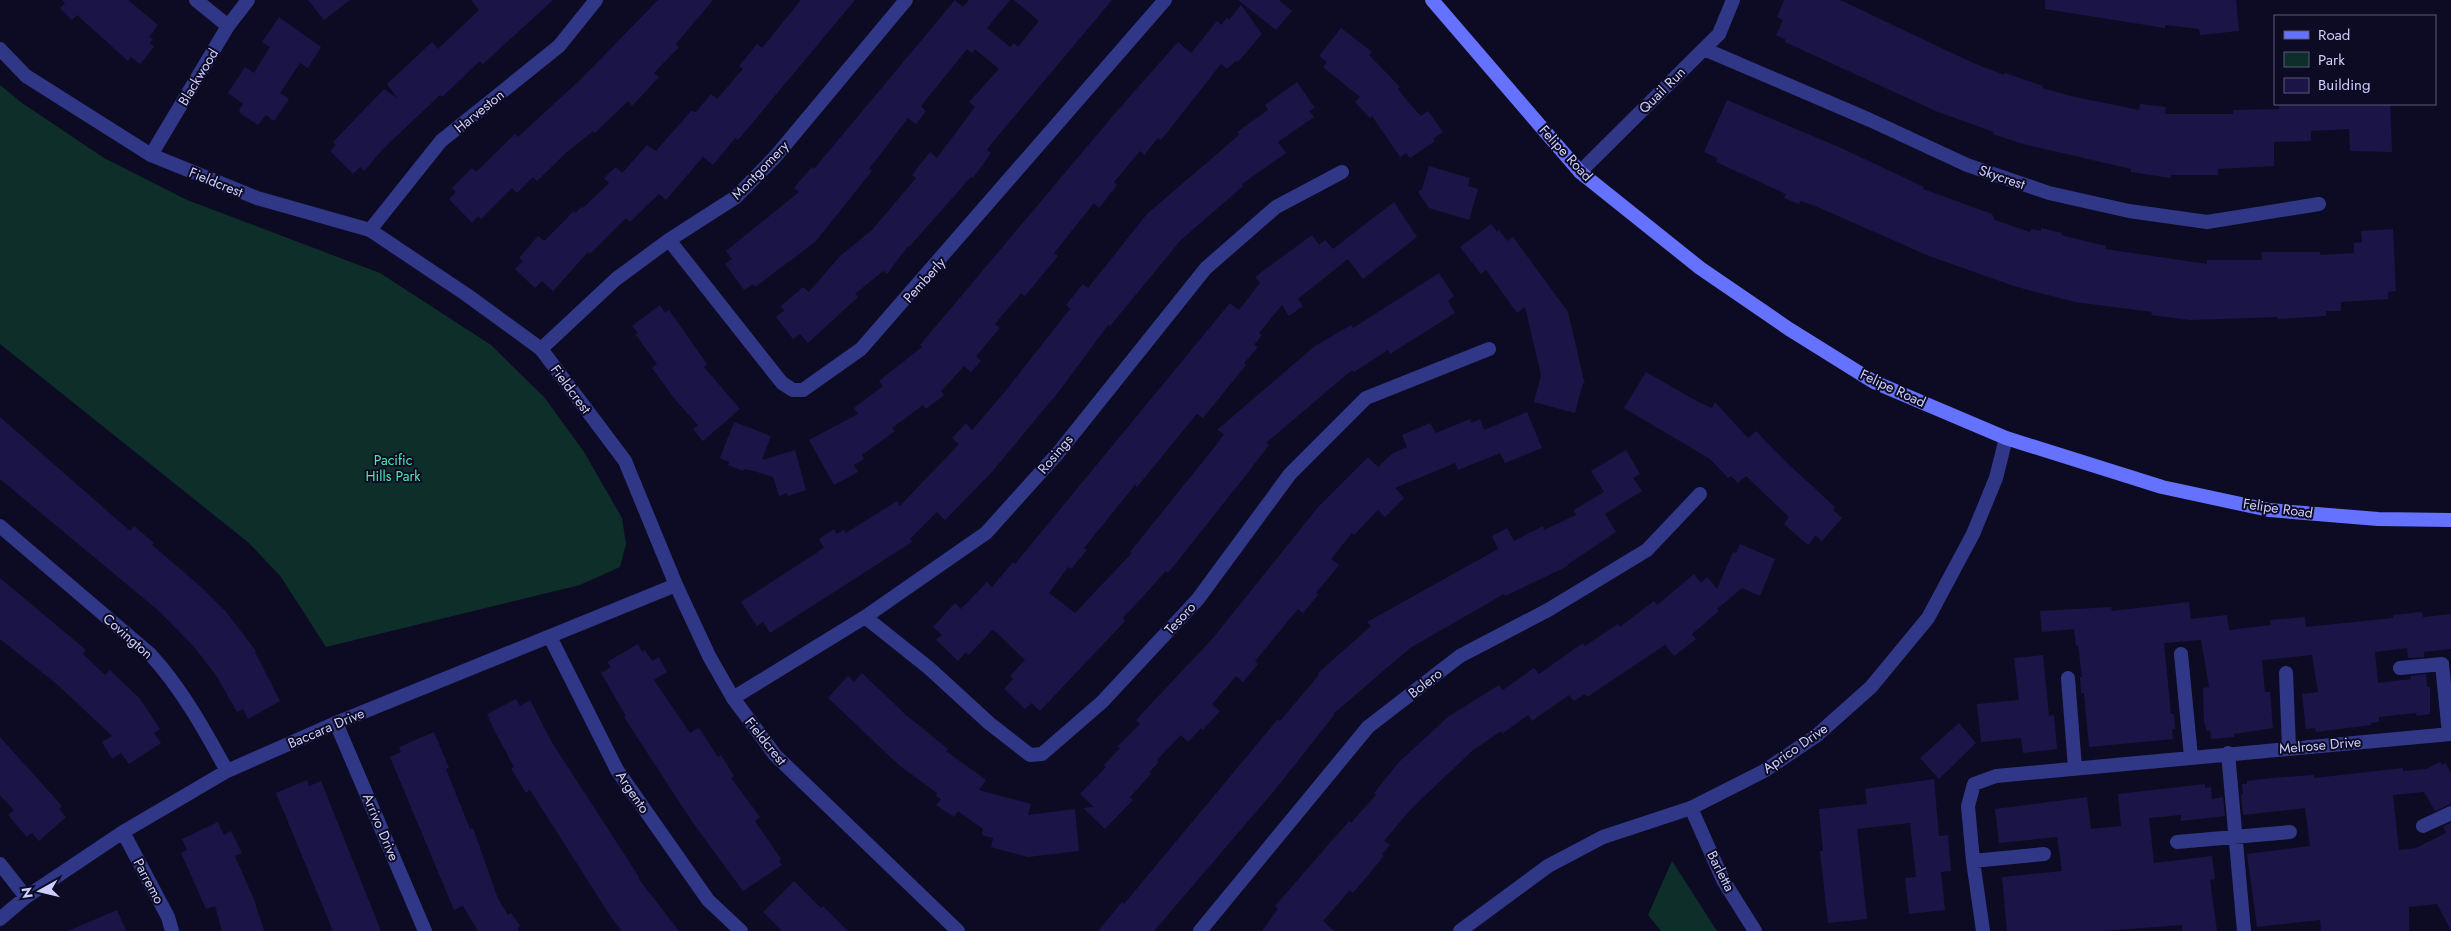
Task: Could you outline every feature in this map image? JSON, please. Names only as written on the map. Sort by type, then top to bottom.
[{"type":"main road","name":"Felipe Road","points":[[1432,0],[1580,172],[1700,268],[1789,329],[1874,382],[2006,438],[2162,487],[2269,510],[2378,519],[2451,520]]},
{"type":"street","points":[[196,0],[228,26]]},
{"type":"street","name":"Blackwood","points":[[151,156],[228,26],[248,0]]},
{"type":"street","name":"Harveston","points":[[370,230],[441,142],[559,46],[596,0]]},
{"type":"street","name":"Montgomery","points":[[541,349],[616,279],[669,240],[736,197],[775,157],[906,0]]},
{"type":"street","name":"Pemberly","points":[[669,240],[782,384],[793,390],[803,390],[862,350],[1165,0]]},
{"type":"street","name":"Quail Run","points":[[1580,172],[1720,34],[1733,0]]},
{"type":"street","name":"Fieldcrest","points":[[0,49],[26,76],[151,156],[257,198],[370,230],[467,295],[541,349],[624,461],[676,585],[709,656],[733,698],[775,755],[958,931]]},
{"type":"street","name":"Skycrest","points":[[1704,49],[1870,120],[1967,165],[2049,193],[2129,211],[2207,222],[2319,204]]},
{"type":"street","name":"Rosings","points":[[733,698],[865,617],[986,533],[1058,453],[1206,268],[1276,207],[1342,172]]},
{"type":"street","name":"Tesoro","points":[[865,617],[928,668],[996,728],[1030,754],[1042,754],[1102,702],[1198,598],[1290,474],[1366,398],[1489,349]]},
{"type":"street","name":"Aprico Drive","points":[[1460,931],[1548,866],[1603,837],[1691,808],[1764,771],[1816,736],[1871,687],[1928,618],[1977,524],[1996,478],[2006,438]]},
{"type":"street","name":"Bolero","points":[[1200,931],[1368,727],[1460,656],[1548,610],[1647,550],[1700,494]]},
{"type":"street","name":"Covington","points":[[0,526],[159,664],[192,706],[227,771]]},
{"type":"street","name":"Baccara Drive","points":[[0,919],[26,897],[123,832],[227,771],[336,723],[676,585]]},
{"type":"street","name":"Argento","points":[[550,636],[617,770],[708,900],[741,931]]},
{"type":"street","points":[[2181,654],[2190,757]]},
{"type":"street","name":"Melrose Drive","points":[[1983,931],[1973,861],[1968,806],[1974,784],[1996,776],[2228,753],[2450,734],[2446,663],[2400,668]]},
{"type":"street","points":[[2286,673],[2290,748]]},
{"type":"street","points":[[2068,678],[2075,768]]},
{"type":"street","name":"Arrivo Drive","points":[[336,723],[425,931]]},
{"type":"street","points":[[2228,753],[2234,837],[2244,931]]},
{"type":"street","name":"Barletta","points":[[1691,808],[1723,880],[1755,931]]},
{"type":"street","points":[[2423,826],[2451,813]]},
{"type":"street","name":"Parremo","points":[[123,832],[168,917],[172,931]]},
{"type":"street","points":[[2177,842],[2290,832]]},
{"type":"street","points":[[1973,861],[2044,854]]},
{"type":"street","points":[[0,864],[26,897]]},
{"type":"green space","name":"Pacific Hills Park","points":[[0,85],[22,103],[104,158],[187,200],[380,273],[491,345],[545,398],[584,452],[622,518],[626,544],[620,567],[580,585],[326,647],[281,577],[249,543],[0,344]]},
{"type":"green space","points":[[1672,861],[1717,931],[1661,931],[1648,915]]},
{"type":"building","points":[[62,0],[128,0],[158,25],[149,37],[153,39],[150,43],[154,47],[140,64],[131,57],[128,61],[77,15],[72,20],[60,8],[65,3]]},
{"type":"building","points":[[308,0],[350,0],[324,20]]},
{"type":"building","points":[[471,0],[553,0],[483,64],[480,61],[442,97],[440,95],[384,148],[364,171],[360,167],[353,174],[330,151],[336,145],[333,142],[384,89],[398,99],[387,84],[432,42],[438,49],[479,10]]},
{"type":"building","points":[[658,0],[713,0],[676,44],[679,47],[654,73],[659,77],[632,106],[628,101],[595,133],[593,131],[565,154],[537,181],[533,177],[517,193],[512,188],[481,219],[478,216],[472,223],[449,199],[456,192],[452,188],[472,168],[476,172],[515,134],[518,137],[582,78]]},
{"type":"building","points":[[801,0],[855,0],[738,140],[735,138],[713,165],[703,157],[666,200],[659,194],[630,222],[626,218],[590,254],[588,252],[553,291],[542,281],[535,288],[515,269],[523,261],[519,258],[538,236],[544,241],[574,211],[575,213],[583,208],[609,183],[604,178],[616,167],[622,173],[647,145],[656,151],[691,111],[696,112],[711,94],[717,99],[743,69],[739,66],[757,44],[762,48]]},
{"type":"building","points":[[955,0],[963,7],[969,0],[1010,0],[987,28],[1010,47],[1014,43],[1018,47],[1039,21],[1014,0],[1112,0],[992,143],[987,150],[991,153],[973,178],[971,177],[908,246],[887,274],[883,271],[855,294],[858,297],[808,343],[800,334],[793,339],[776,317],[784,311],[781,306],[803,287],[809,292],[840,256],[872,230],[916,178],[912,175],[930,152],[937,158],[975,107],[969,102],[999,69],[975,49],[972,53],[967,49],[921,106],[926,111],[916,124],[908,118],[869,169],[872,171],[815,242],[755,287],[753,284],[744,290],[725,264],[732,259],[726,251],[799,192],[794,188],[812,167],[814,169]]},
{"type":"building","points":[[1238,0],[1279,0],[1292,11],[1276,30]]},
{"type":"building","points":[[1784,0],[1840,0],[1971,62],[2004,75],[2005,73],[2043,86],[2042,88],[2075,97],[2139,110],[2140,104],[2166,107],[2165,114],[2233,114],[2233,110],[2279,109],[2279,105],[2390,105],[2392,152],[2350,151],[2349,129],[2311,131],[2311,141],[2274,142],[2274,166],[2218,169],[2218,175],[2171,175],[2171,178],[2131,172],[2131,169],[2023,144],[1938,112],[1785,42],[1786,40],[1776,35],[1783,20],[1777,17]]},
{"type":"building","points":[[2045,0],[2236,0],[2239,31],[2200,35],[2199,29],[2165,25],[2165,28],[2045,9]]},
{"type":"building","points":[[1241,5],[1262,34],[1238,62],[1236,61],[1227,69],[1221,64],[1161,140],[1158,138],[1144,155],[1140,151],[1114,182],[1117,185],[1099,208],[1094,203],[1054,253],[1058,256],[1025,296],[1021,293],[995,324],[1000,328],[976,356],[981,361],[971,372],[964,366],[941,391],[944,395],[926,409],[923,405],[892,428],[895,431],[862,455],[864,459],[854,465],[858,472],[834,485],[809,440],[858,414],[854,408],[883,386],[879,381],[922,347],[920,345],[1117,111],[1178,42],[1191,53],[1217,21],[1221,25],[1227,18],[1229,20]]},
{"type":"building","points":[[279,17],[321,47],[308,68],[300,63],[280,93],[289,99],[274,121],[266,115],[258,125],[241,114],[239,110],[243,104],[228,93],[245,67],[254,73],[270,47],[262,42]]},
{"type":"building","points":[[1341,28],[1372,52],[1369,55],[1400,87],[1398,89],[1408,102],[1421,116],[1428,111],[1443,132],[1433,139],[1435,141],[1410,158],[1406,153],[1400,157],[1372,116],[1370,118],[1355,102],[1360,97],[1323,67],[1327,62],[1319,56]]},
{"type":"building","points":[[1297,82],[1315,108],[1309,111],[1314,117],[1278,142],[1286,153],[1242,184],[1243,186],[1181,240],[1110,326],[1108,325],[1060,390],[991,473],[945,520],[937,512],[910,539],[912,542],[770,633],[763,622],[757,626],[741,602],[824,548],[819,539],[834,529],[837,534],[844,530],[846,533],[897,501],[900,506],[959,444],[952,438],[966,423],[972,430],[1003,394],[1070,309],[1066,305],[1083,284],[1088,288],[1147,214],[1239,135],[1237,132],[1268,110],[1265,105]]},
{"type":"building","points":[[1727,100],[1841,148],[1924,187],[1923,189],[1992,214],[1995,220],[2030,232],[2031,229],[2041,231],[2041,228],[2062,233],[2061,235],[2106,246],[2105,249],[2207,264],[2207,260],[2262,260],[2261,252],[2320,252],[2320,255],[2354,253],[2354,243],[2362,242],[2361,231],[2393,229],[2396,291],[2388,292],[2388,299],[2341,302],[2341,311],[2326,311],[2326,316],[2278,319],[2278,317],[2190,320],[2151,315],[2152,312],[2075,302],[2017,287],[1929,256],[1813,205],[1800,201],[1799,204],[1784,198],[1786,194],[1716,162],[1717,158],[1704,152]]},
{"type":"building","points":[[1429,166],[1470,178],[1468,186],[1478,189],[1469,220],[1429,208],[1418,192],[1422,189]]},
{"type":"building","points":[[1394,202],[1417,237],[1363,279],[1348,259],[1298,299],[1303,306],[1289,316],[1282,305],[1259,333],[1262,335],[1254,345],[1258,347],[1244,363],[1246,365],[1203,418],[1197,414],[1137,487],[1135,485],[1084,548],[1087,550],[1071,569],[1068,567],[1049,593],[1075,613],[1132,553],[1130,552],[1217,444],[1224,434],[1217,430],[1315,346],[1351,325],[1353,328],[1439,273],[1454,296],[1448,301],[1455,313],[1390,354],[1388,350],[1354,372],[1352,370],[1266,443],[1269,445],[1168,573],[1166,571],[1123,618],[1125,621],[1040,711],[1031,703],[1025,709],[1004,689],[1013,679],[1010,676],[1025,660],[997,633],[992,630],[969,655],[966,652],[958,661],[936,640],[942,635],[933,627],[955,603],[961,609],[987,582],[992,587],[1013,562],[1015,564],[1230,303],[1239,310],[1260,283],[1255,277],[1312,235],[1319,245],[1325,240],[1333,249]]},
{"type":"building","points":[[1491,224],[1497,232],[1499,230],[1507,241],[1513,237],[1568,312],[1585,385],[1583,383],[1575,413],[1534,402],[1541,375],[1525,307],[1517,313],[1486,270],[1481,274],[1460,247]]},
{"type":"building","points":[[660,305],[665,313],[669,310],[707,364],[704,367],[740,409],[703,441],[693,429],[698,425],[677,402],[652,368],[657,364],[635,334],[638,333],[632,326]]},
{"type":"building","points":[[1646,372],[1700,403],[1712,408],[1715,402],[1748,438],[1756,431],[1835,507],[1833,510],[1842,518],[1822,541],[1816,535],[1808,545],[1784,524],[1789,517],[1746,476],[1738,483],[1731,476],[1728,478],[1710,459],[1624,408]]},
{"type":"building","points":[[1527,412],[1542,448],[1505,463],[1500,453],[1458,470],[1455,463],[1395,488],[1404,498],[1385,517],[1378,510],[1354,535],[1352,533],[1331,559],[1339,565],[1316,593],[1318,595],[1303,613],[1298,609],[1255,661],[1258,664],[1243,682],[1236,676],[1212,704],[1220,711],[1203,730],[1201,728],[1188,742],[1181,735],[1157,760],[1159,762],[1149,772],[1151,774],[1130,797],[1133,800],[1105,829],[1083,808],[1094,807],[1080,794],[1106,767],[1104,765],[1120,748],[1117,747],[1140,724],[1136,720],[1213,638],[1319,506],[1368,457],[1378,467],[1393,453],[1407,447],[1402,435],[1430,423],[1436,433],[1470,419],[1471,423],[1480,419],[1484,430]]},
{"type":"building","points":[[0,417],[130,531],[134,526],[154,543],[152,545],[200,586],[227,613],[256,651],[280,701],[248,719],[243,709],[237,712],[216,675],[194,647],[159,611],[0,479]]},
{"type":"building","points":[[734,422],[771,436],[762,460],[795,450],[806,490],[788,496],[787,493],[779,496],[773,477],[744,469],[743,471],[728,465],[729,462],[720,458]]},
{"type":"building","points":[[1626,450],[1640,474],[1633,478],[1642,491],[1605,514],[1616,532],[1568,566],[1505,596],[1504,594],[1410,648],[1333,714],[1274,791],[1154,931],[1098,931],[1122,902],[1124,904],[1278,719],[1280,721],[1319,675],[1318,673],[1371,626],[1367,622],[1498,549],[1492,536],[1507,528],[1514,541],[1543,526],[1544,530],[1576,515],[1574,510],[1604,492],[1591,471]]},
{"type":"building","points":[[1740,544],[1775,559],[1760,596],[1742,588],[1692,634],[1696,639],[1674,656],[1665,645],[1587,697],[1585,694],[1574,701],[1569,695],[1532,721],[1528,715],[1502,734],[1501,731],[1472,751],[1411,809],[1384,841],[1390,845],[1382,854],[1384,856],[1353,893],[1350,890],[1323,921],[1334,931],[1262,931],[1278,909],[1275,906],[1349,821],[1351,823],[1376,795],[1374,793],[1399,762],[1448,717],[1499,685],[1503,690],[1534,668],[1539,674],[1583,643],[1585,646],[1618,624],[1620,627],[1654,601],[1657,605],[1694,574],[1701,583],[1707,577],[1717,589],[1733,552],[1736,553]]},
{"type":"building","points":[[0,578],[86,650],[83,654],[105,675],[110,670],[140,699],[160,729],[154,733],[161,743],[129,764],[121,753],[112,759],[102,742],[112,736],[58,685],[0,639]]},
{"type":"building","points":[[2189,602],[2191,619],[2227,615],[2229,630],[2271,625],[2270,620],[2305,617],[2306,627],[2393,618],[2393,615],[2422,612],[2423,617],[2451,614],[2451,649],[2424,652],[2424,657],[2408,658],[2407,648],[2375,652],[2378,683],[2411,679],[2411,676],[2426,674],[2427,687],[2430,687],[2430,714],[2417,716],[2416,713],[2379,717],[2379,722],[2371,723],[2371,725],[2316,732],[2315,728],[2306,729],[2302,694],[2318,692],[2312,655],[2264,660],[2262,661],[2265,692],[2270,692],[2273,728],[2234,734],[2234,737],[2211,739],[2210,730],[2207,731],[2204,722],[2203,688],[2209,687],[2201,640],[2164,643],[2171,714],[2174,714],[2175,729],[2172,729],[2173,739],[2089,747],[2084,693],[2081,693],[2080,677],[2082,677],[2078,645],[2076,646],[2074,629],[2042,632],[2040,611],[2111,607],[2112,611]]},
{"type":"building","points":[[638,644],[642,652],[645,650],[652,661],[659,657],[667,672],[654,680],[690,733],[699,728],[718,757],[721,755],[734,776],[731,778],[760,817],[755,821],[781,859],[779,861],[782,865],[743,891],[691,820],[624,717],[626,716],[601,673],[611,667],[607,662]]},
{"type":"building","points":[[2043,655],[2049,716],[2054,715],[2057,749],[2023,753],[2021,738],[1981,742],[1977,704],[2019,700],[2014,658]]},
{"type":"building","points":[[862,673],[906,715],[948,749],[946,751],[986,780],[979,790],[1031,804],[1028,815],[1075,809],[1079,851],[1028,857],[991,847],[993,838],[982,835],[983,829],[958,811],[954,817],[936,805],[941,799],[936,796],[937,793],[900,766],[828,698],[848,676],[854,682]]},
{"type":"building","points":[[516,699],[520,706],[530,700],[551,741],[638,878],[679,931],[622,931],[611,917],[530,790],[526,793],[511,768],[514,767],[487,714]]},
{"type":"building","points":[[1959,723],[1976,743],[1939,779],[1920,758]]},
{"type":"building","points":[[434,732],[449,768],[446,769],[470,829],[473,828],[498,899],[508,915],[511,913],[520,926],[517,928],[519,931],[478,931],[463,906],[454,910],[390,757],[401,752],[399,747]]},
{"type":"building","points":[[0,737],[62,806],[59,809],[66,817],[39,841],[32,833],[27,837],[8,815],[14,810],[0,795]]},
{"type":"building","points":[[2440,762],[2442,765],[2446,763],[2451,774],[2451,804],[2435,811],[2424,792],[2393,795],[2399,850],[2416,848],[2446,833],[2443,826],[2451,823],[2451,931],[2437,904],[2409,907],[2409,931],[2321,931],[2320,920],[2257,927],[2247,854],[2310,846],[2305,808],[2243,815],[2242,784],[2247,784],[2247,781],[2272,778],[2314,775],[2314,778],[2403,768],[2403,771],[2426,769]]},
{"type":"building","points":[[1934,779],[1939,836],[1948,835],[1951,871],[1941,872],[1945,910],[1909,914],[1905,878],[1916,877],[1910,823],[1857,829],[1867,919],[1828,923],[1820,851],[1823,851],[1819,809],[1867,804],[1865,789]]},
{"type":"building","points":[[307,780],[309,786],[321,781],[381,931],[333,931],[276,793]]},
{"type":"building","points":[[2205,784],[2205,788],[2211,787],[2212,799],[2223,797],[2225,816],[2181,821],[2181,815],[2149,818],[2154,863],[2212,856],[2215,879],[2210,880],[2217,931],[2182,931],[2182,925],[2102,931],[2007,931],[2002,877],[2062,871],[2057,837],[1999,843],[1995,809],[2087,797],[2091,829],[2121,826],[2118,794]]},
{"type":"building","points":[[218,822],[224,835],[231,831],[242,853],[235,856],[255,902],[264,931],[222,931],[215,906],[206,909],[181,853],[187,850],[182,839]]},
{"type":"building","points":[[794,881],[848,931],[782,931],[763,912]]},
{"type":"building","points":[[117,910],[126,931],[68,931]]}]
